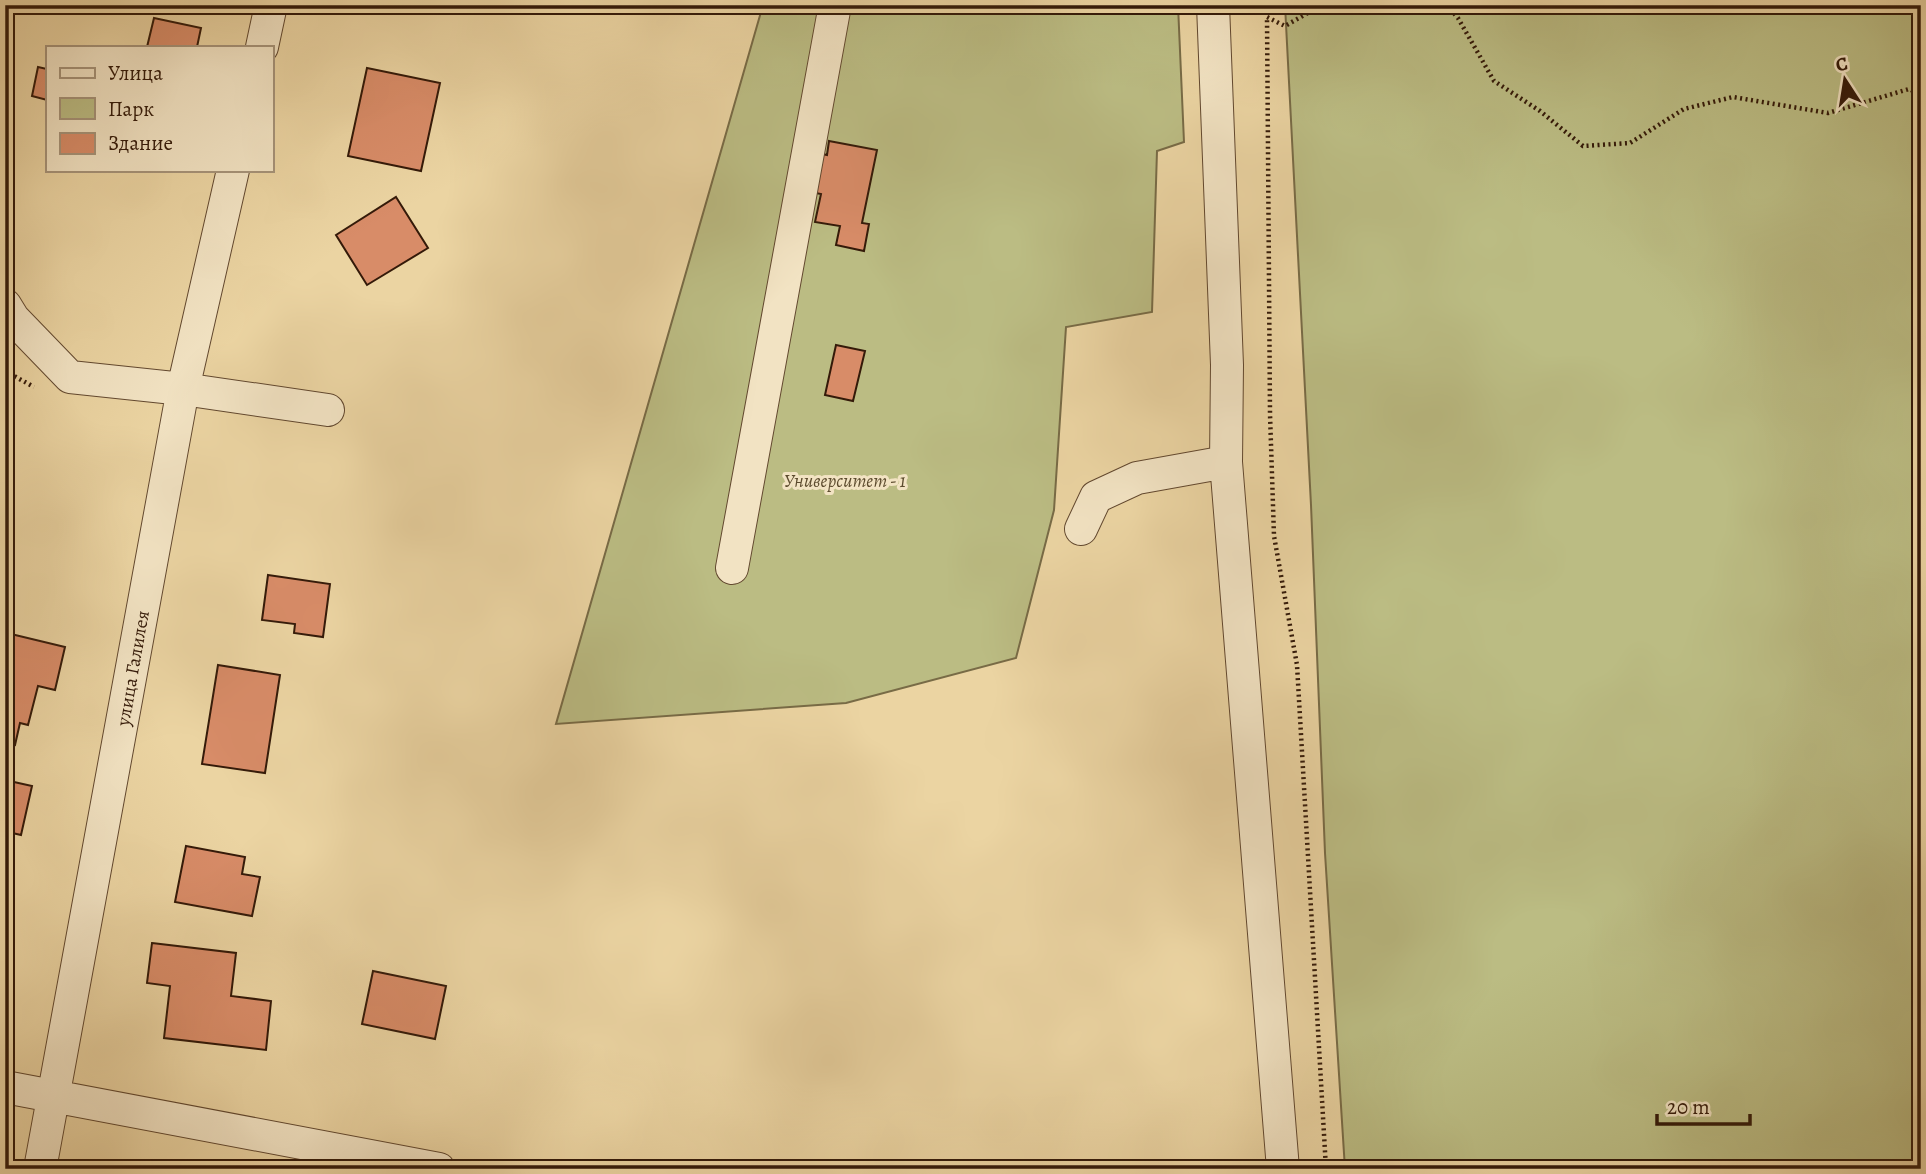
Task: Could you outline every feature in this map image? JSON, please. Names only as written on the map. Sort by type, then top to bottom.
[{"type":"street","points":[[262,46],[271,5]]},
{"type":"street","points":[[732,568],[835,5]]},
{"type":"street","points":[[1213,5],[1227,365],[1226,463],[1283,1169]]},
{"type":"street","name":"улица Галилея","points":[[40,1169],[183,388],[233,172]]},
{"type":"street","points":[[5,305],[13,318],[70,377],[183,388],[328,410]]},
{"type":"street","points":[[1081,529],[1096,497],[1137,478],[1226,463]]},
{"type":"street","points":[[5,1087],[439,1169]]},
{"type":"path","points":[[1322,5],[1285,26],[1267,17],[1267,43],[1270,414],[1274,536],[1297,665],[1326,1169]]},
{"type":"path","points":[[1447,5],[1458,18],[1494,81],[1540,111],[1583,146],[1630,143],[1684,109],[1733,97],[1828,113],[1909,89],[1920,94]]},
{"type":"path","points":[[5,371],[36,388]]},
{"type":"green space","name":"Университет - 1","points":[[763,5],[1178,5],[1184,142],[1157,151],[1152,312],[1066,327],[1054,510],[1016,658],[846,703],[556,724]]},
{"type":"green space","points":[[1285,5],[1921,5],[1921,1169],[1345,1169],[1325,853],[1311,505]]},
{"type":"building","points":[[154,18],[201,28],[197,46],[147,46]]},
{"type":"building","points":[[38,67],[46,69],[46,100],[32,96]]},
{"type":"building","points":[[367,68],[440,83],[421,171],[348,156]]},
{"type":"building","points":[[829,141],[877,150],[862,223],[869,224],[864,251],[836,245],[840,226],[815,222],[821,194],[805,191],[813,152],[827,155]]},
{"type":"building","points":[[396,197],[428,248],[367,285],[336,235]]},
{"type":"building","points":[[836,345],[865,351],[853,401],[825,395]]},
{"type":"building","points":[[268,575],[330,584],[323,637],[294,633],[295,624],[262,620]]},
{"type":"building","points":[[11,634],[65,647],[55,690],[38,686],[28,725],[20,723],[15,745],[5,743],[5,652]]},
{"type":"building","points":[[218,665],[280,675],[265,773],[202,764]]},
{"type":"building","points":[[5,780],[32,786],[21,835],[8,832],[5,844]]},
{"type":"building","points":[[186,846],[245,857],[242,874],[260,877],[252,916],[175,902]]},
{"type":"building","points":[[152,943],[236,953],[231,996],[271,1001],[266,1050],[164,1038],[170,986],[147,983]]},
{"type":"building","points":[[373,971],[446,986],[435,1039],[362,1024]]}]
